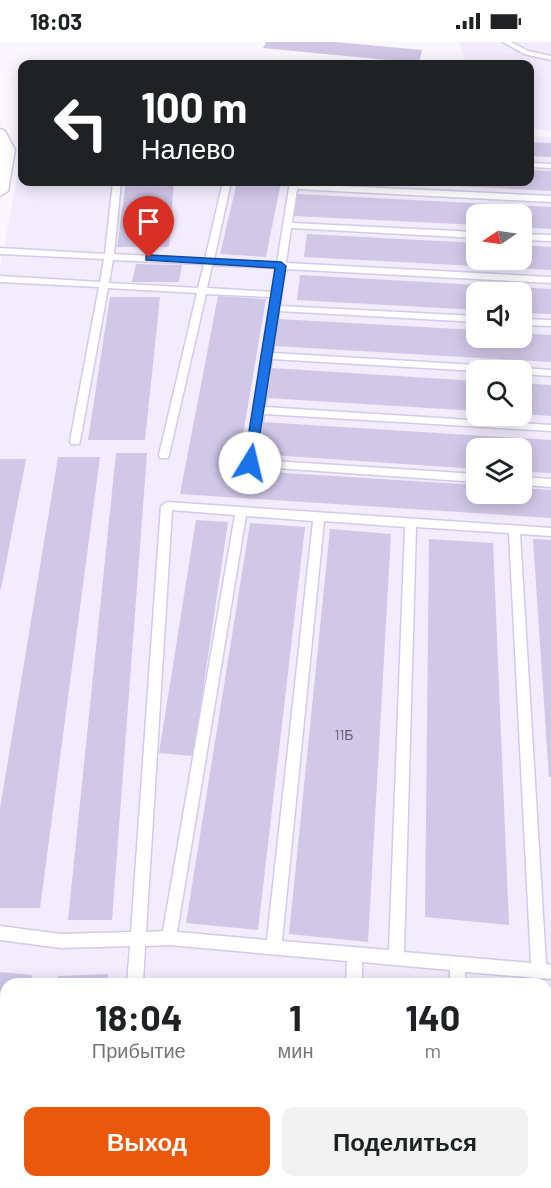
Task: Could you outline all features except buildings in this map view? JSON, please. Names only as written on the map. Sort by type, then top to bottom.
[{"type":"street","points":[[0,134],[7,150],[0,190]]},
{"type":"lane","points":[[506,42],[526,53],[551,58]]},
{"type":"lane","points":[[534,165],[551,166]]},
{"type":"lane","points":[[75,441],[109,256],[117,186]]},
{"type":"lane","points":[[164,455],[226,186]]},
{"type":"lane","points":[[293,186],[250,463],[466,477]]},
{"type":"lane","points":[[327,186],[551,199]]},
{"type":"lane","points":[[287,225],[466,234]]},
{"type":"lane","points":[[532,237],[551,238]]},
{"type":"lane","points":[[0,251],[551,280]]},
{"type":"lane","points":[[0,279],[277,295]]},
{"type":"lane","points":[[274,308],[466,318]]},
{"type":"lane","points":[[532,322],[551,323]]},
{"type":"lane","points":[[267,356],[466,367]]},
{"type":"lane","points":[[532,372],[551,373]]},
{"type":"lane","points":[[259,410],[551,428]]},
{"type":"lane","points":[[532,482],[551,483]]},
{"type":"lane","points":[[136,978],[167,506],[551,532]]},
{"type":"lane","points":[[169,938],[241,512]]},
{"type":"lane","points":[[274,946],[319,517]]},
{"type":"lane","points":[[396,958],[411,524]]},
{"type":"lane","points":[[0,933],[61,941],[169,938],[545,971],[514,530]]},
{"type":"lane","points":[[354,978],[356,954]]},
{"type":"lane","points":[[457,963],[458,978]]},
{"type":"shaded area","points":[[459,42],[551,42],[551,131],[534,129],[534,60],[465,60]]},
{"type":"shaded area","points":[[534,136],[551,137],[551,978],[0,978],[0,269],[18,172],[18,186],[534,186]]},
{"type":"route","points":[[149,258],[281,266],[250,463]]}]
